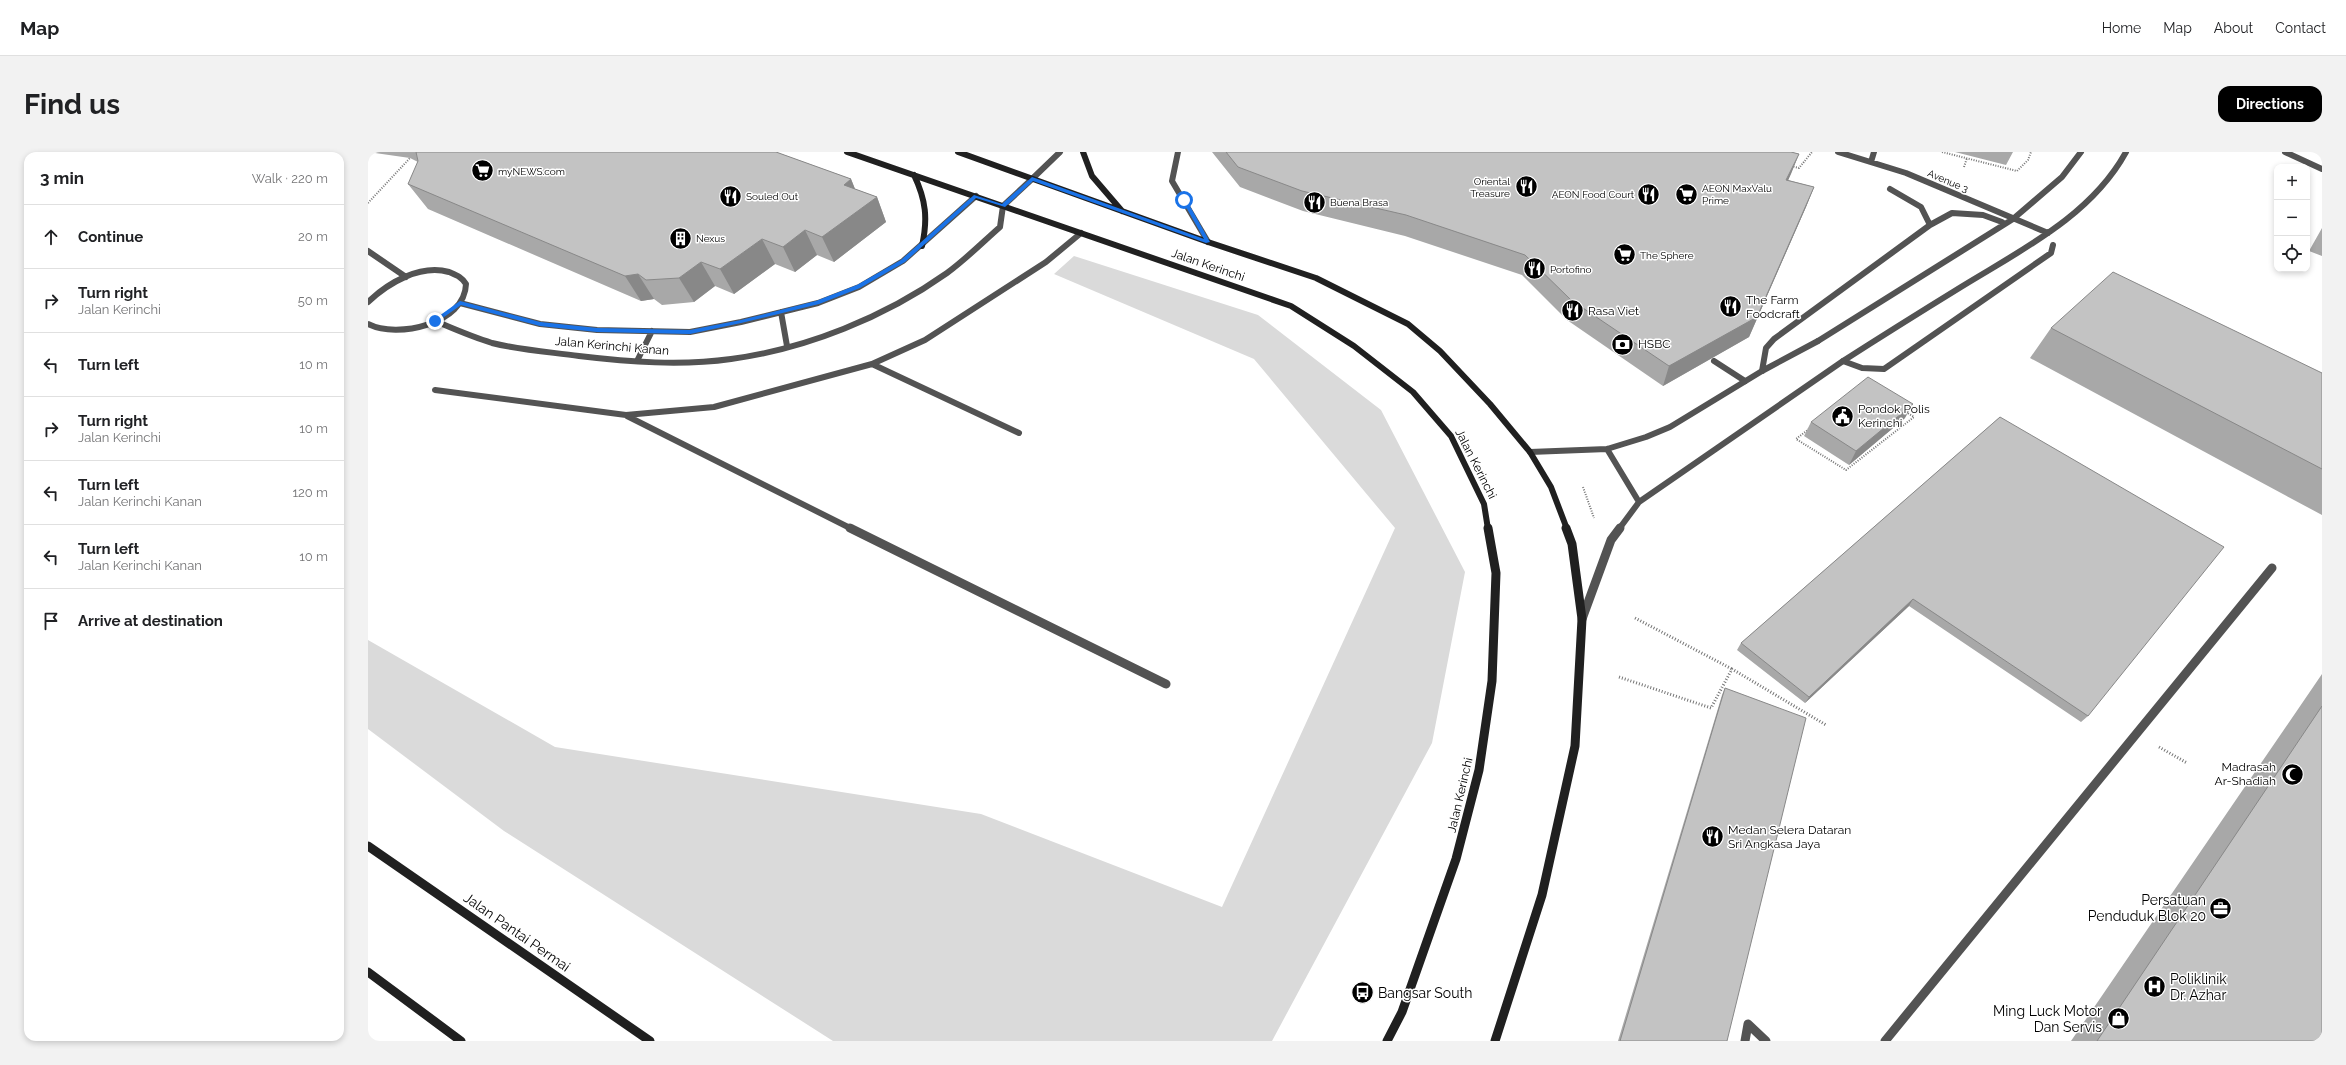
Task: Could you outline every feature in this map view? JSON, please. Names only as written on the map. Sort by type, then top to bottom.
[{"type":"main road","name":"Jalan Kerinchi","points":[[847,152],[1291,306],[1354,346],[1413,392],[1451,436],[1484,504],[1496,573],[1492,681],[1479,770],[1456,859],[1402,1012],[1388,1041]]},
{"type":"main road","name":"Jalan Kerinchi","points":[[958,152],[1208,242],[1316,278],[1373,304],[1408,324],[1440,351],[1485,398],[1530,452],[1551,487],[1572,544],[1582,619],[1575,746],[1542,895],[1495,1041]]},
{"type":"main road","points":[[1083,152],[1092,176],[1122,211]]},
{"type":"main road","points":[[914,175],[926,197],[926,228],[922,246]]},
{"type":"main road","name":"Jalan Pantai Permai","points":[[368,846],[650,1041]]},
{"type":"main road","points":[[368,972],[461,1041]]},
{"type":"street","points":[[1003,206],[1060,152]]},
{"type":"street","points":[[1178,152],[1172,180],[1208,242]]},
{"type":"street","name":"Avenue 3","points":[[1838,152],[1906,173],[2048,233]]},
{"type":"street","points":[[1871,162],[1874,152]]},
{"type":"street","points":[[1530,452],[1607,449],[1646,437],[1670,427],[1762,371],[1818,341],[2013,219],[2062,177],[2081,152]]},
{"type":"street","points":[[1582,619],[1612,540],[1639,502],[1843,361],[2048,233],[2095,193],[2121,165],[2126,152]]},
{"type":"street","points":[[2285,152],[2322,169]]},
{"type":"street","points":[[1890,189],[1921,207],[1930,225]]},
{"type":"street","name":"Jalan Kerinchi Kanan","points":[[460,303],[540,324],[597,330],[690,332],[818,303],[859,287],[903,261],[922,246],[976,196]]},
{"type":"street","name":"Jalan Kerinchi Kanan","points":[[435,321],[486,341],[573,356],[660,363],[732,359],[811,340],[872,314],[918,291],[948,272],[1000,227],[1003,206]]},
{"type":"street","points":[[1762,371],[1766,348],[1774,339],[1930,225],[1952,214],[1983,215],[2002,222]]},
{"type":"street","points":[[435,390],[626,416],[714,407],[872,364],[925,340],[1046,262],[1081,233]]},
{"type":"street","points":[[1843,361],[1862,368],[1884,369],[2051,253],[2053,245]]},
{"type":"street","points":[[368,251],[406,277]]},
{"type":"street","points":[[368,302],[376,293],[390,284],[406,277],[439,271],[461,278],[466,284],[466,293],[460,303],[435,321],[401,331],[384,331],[372,328],[368,324]]},
{"type":"street","points":[[781,312],[787,346]]},
{"type":"street","points":[[638,361],[652,331]]},
{"type":"street","points":[[1714,361],[1745,381]]},
{"type":"street","points":[[872,364],[1019,433]]},
{"type":"street","points":[[626,416],[760,484],[1166,684]]},
{"type":"street","points":[[1607,449],[1639,502]]},
{"type":"street","points":[[1885,1041],[2272,568]]},
{"type":"street","points":[[1745,1041],[1748,1024],[1766,1041]]},
{"type":"path","points":[[1786,164],[1800,168],[1812,152]]},
{"type":"path","points":[[1942,152],[2017,171],[2028,160],[2031,152]]},
{"type":"path","points":[[368,203],[410,158]]},
{"type":"path","points":[[1964,167],[1967,158]]},
{"type":"path","points":[[1814,425],[1796,439],[1846,470],[1914,417],[1901,409]]},
{"type":"path","points":[[1583,487],[1595,521]]},
{"type":"path","points":[[1635,618],[1732,669],[1826,724]]},
{"type":"path","points":[[1620,677],[1711,708],[1732,669]]},
{"type":"path","points":[[2137,733],[2187,763]]},
{"type":"shaded area","points":[[1074,256],[1258,315],[1381,410],[1465,572],[1432,743],[1272,1041],[833,1041],[504,831],[368,729],[368,640],[555,747],[981,814],[1222,907],[1395,528],[1254,359],[1054,274]]},
{"type":"building","name":"Nexus","points":[[416,152],[776,152],[851,179],[844,185],[877,197],[822,237],[805,230],[783,247],[762,239],[720,269],[701,262],[679,278],[646,280],[638,274],[625,276],[408,184],[418,161]]},
{"type":"building","name":"The Sphere","points":[[1226,152],[1791,152],[1799,154],[1786,180],[1814,187],[1757,317],[1669,366],[1571,300],[1525,255],[1406,215],[1302,191],[1238,167]]},
{"type":"building","points":[[2113,272],[2322,373],[2322,469],[2051,328]]},
{"type":"building","points":[[1868,377],[1913,404],[1856,451],[1811,422]]},
{"type":"building","points":[[2000,417],[2224,547],[2088,716],[1913,599],[1809,697],[1741,643]]},
{"type":"building","points":[[1725,688],[1806,718],[1727,1041],[1620,1041]]},
{"type":"building","points":[[2322,706],[2322,1041],[2097,1041]]},
{"type":"place","name":"myNEWS.com","points":[[483,171]]},
{"type":"place","name":"Oriental Treasure","points":[[1526,187]]},
{"type":"place","name":"AEON Food Court","points":[[1649,194]]},
{"type":"place","name":"AEON MaxValu Prime","points":[[1687,194]]},
{"type":"place","name":"Souled Out","points":[[730,196]]},
{"type":"place","name":"Buena Brasa","points":[[1315,202]]},
{"type":"place","name":"Nexus","points":[[680,238]]},
{"type":"place","name":"The Sphere","points":[[1624,255]]},
{"type":"place","name":"Portofino","points":[[1535,269]]},
{"type":"place","name":"The Farm Foodcraft","points":[[1731,307]]},
{"type":"place","name":"Rasa Viet","points":[[1573,311]]},
{"type":"place","name":"HSBC","points":[[1623,344]]},
{"type":"place","name":"Pondok Polis Kerinchi","points":[[1843,416]]},
{"type":"place","name":"Madrasah Ar-Shadiah","points":[[2292,774]]},
{"type":"place","name":"Medan Selera Dataran Sri Angkasa Jaya","points":[[1712,837]]},
{"type":"place","name":"Persatuan Penduduk Blok 20","points":[[2221,908]]},
{"type":"place","name":"Poliklinik Dr. Azhar","points":[[2155,987]]},
{"type":"place","name":"Bangsar South","points":[[1363,993]]},
{"type":"place","name":"Ming Luck Motor Dan Servis","points":[[2118,1019]]},
{"type":"route","points":[[435,321],[450,312],[460,303],[540,324],[597,330],[690,332],[741,322],[818,303],[859,287],[903,261],[922,246],[976,196],[1003,206],[1032,179],[1208,242],[1184,200]]}]
